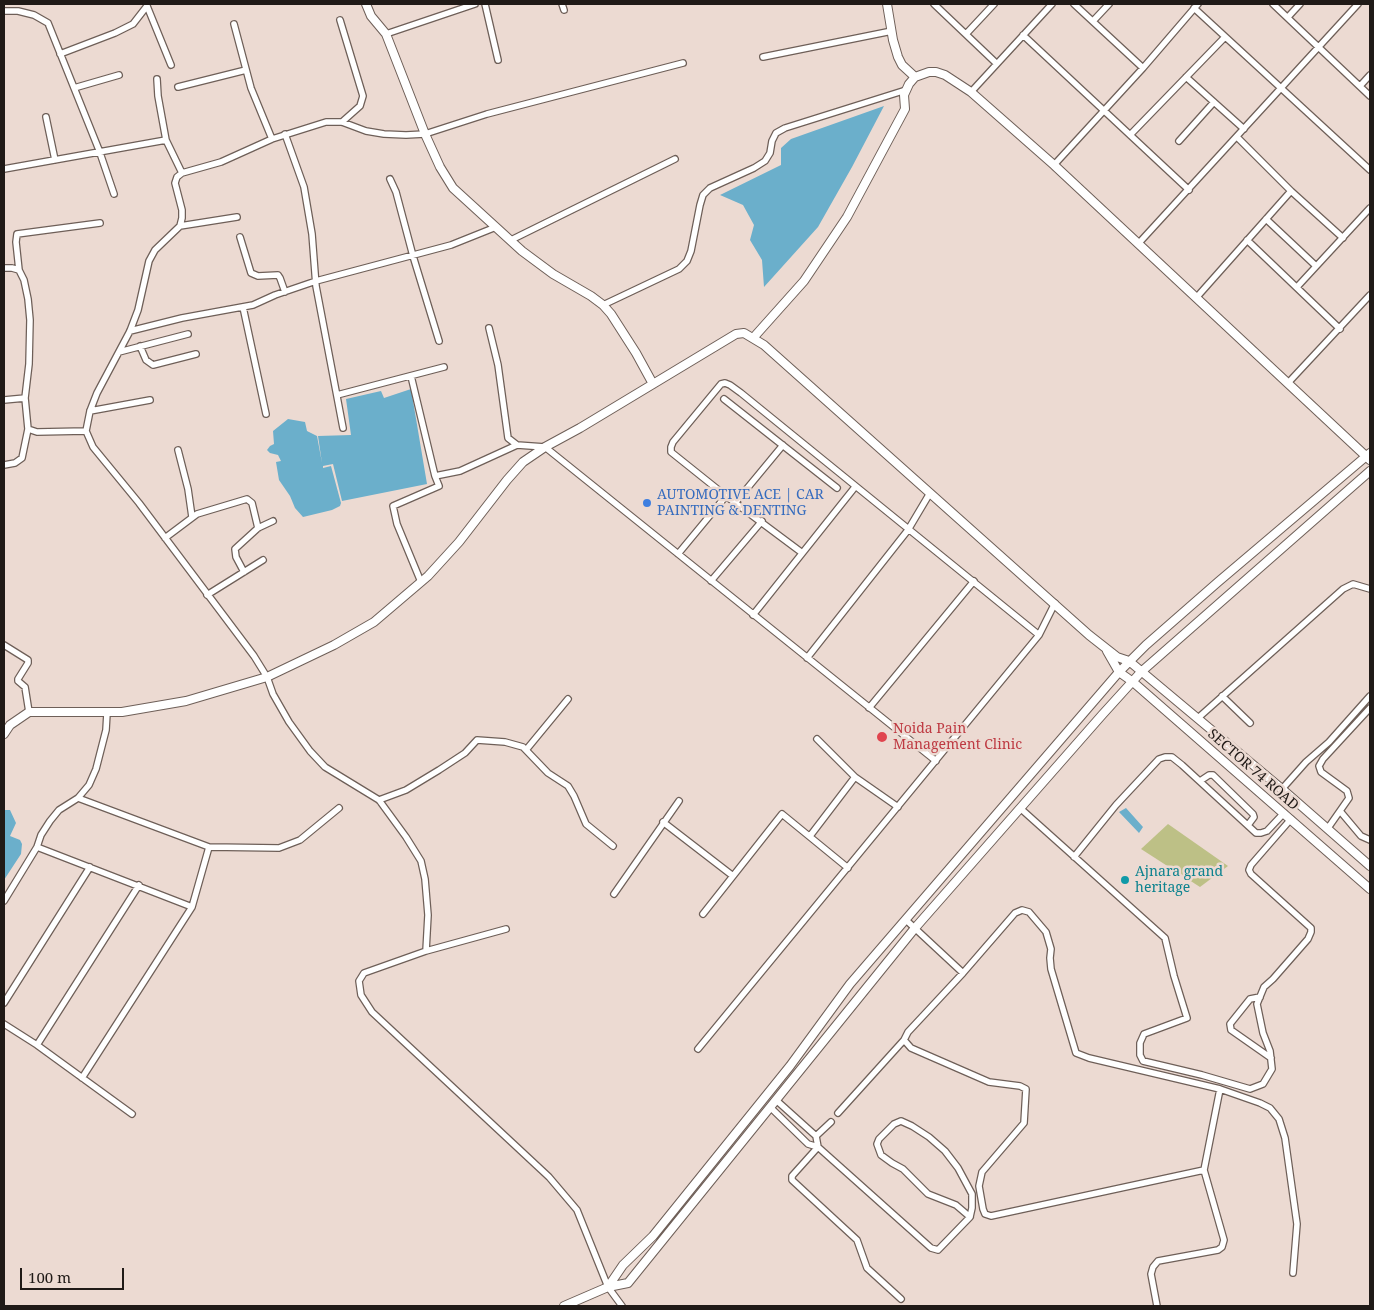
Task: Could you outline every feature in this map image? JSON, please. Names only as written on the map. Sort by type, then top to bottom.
[{"type":"street","points":[[60,54],[133,24],[149,4]]},
{"type":"street","points":[[149,4],[171,65]]},
{"type":"street","points":[[366,4],[371,16],[386,34],[425,134],[440,167],[453,188],[522,250],[553,274],[603,305],[636,353],[653,384]]},
{"type":"street","points":[[386,34],[474,4]]},
{"type":"street","points":[[484,4],[498,60]]},
{"type":"street","points":[[887,4],[898,57],[902,65],[915,77]]},
{"type":"street","points":[[934,4],[996,63]]},
{"type":"street","points":[[966,34],[994,4]]},
{"type":"street","points":[[971,92],[1052,4]]},
{"type":"street","points":[[1074,4],[1094,20],[1143,68]]},
{"type":"street","points":[[1094,20],[1108,4]]},
{"type":"street","points":[[1273,4],[1370,96]]},
{"type":"street","points":[[1288,17],[1300,4]]},
{"type":"street","points":[[1138,244],[1358,4]]},
{"type":"street","points":[[1054,165],[1143,68],[1196,6],[1225,37],[1370,170]]},
{"type":"street","points":[[4,10],[34,15],[48,23],[99,150],[114,194]]},
{"type":"street","points":[[340,20],[363,96],[360,106],[342,122]]},
{"type":"street","points":[[234,24],[251,88],[272,139]]},
{"type":"street","points":[[763,57],[892,31]]},
{"type":"street","points":[[1023,35],[1189,190]]},
{"type":"street","points":[[1130,135],[1225,37]]},
{"type":"street","points":[[426,951],[428,915],[425,879],[421,861],[401,829],[379,800],[325,767],[310,751],[289,722],[273,694],[267,677],[254,656],[165,538],[92,447],[86,431],[90,411],[97,393],[130,331],[138,310],[149,261],[155,250],[180,226],[182,210],[175,183],[177,177],[182,173],[221,162],[284,134],[326,122],[342,122],[366,131],[384,134],[425,134],[487,114],[683,63]]},
{"type":"street","points":[[178,87],[246,70]]},
{"type":"street","points":[[608,1287],[623,1265],[653,1236],[790,1066],[850,984],[1118,672],[1218,582],[1369,456],[1054,165],[971,92],[945,75],[930,72],[915,77],[909,84],[904,95],[905,109],[847,217],[804,281],[754,338]]},
{"type":"street","points":[[74,88],[119,75]]},
{"type":"street","points":[[1360,86],[1370,75]]},
{"type":"street","points":[[1186,77],[1244,129]]},
{"type":"street","points":[[157,79],[159,104],[166,140],[182,173]]},
{"type":"street","points":[[603,305],[679,269],[687,260],[691,250],[700,205],[704,195],[710,188],[765,161],[770,153],[772,141],[776,133],[785,128],[906,90]]},
{"type":"street","points":[[1179,141],[1214,102]]},
{"type":"street","points":[[46,117],[55,160]]},
{"type":"street","points":[[284,134],[304,187],[312,234],[316,281],[322,319],[343,428]]},
{"type":"street","points":[[1237,137],[1343,238]]},
{"type":"street","points":[[4,168],[55,160],[99,150],[166,140]]},
{"type":"street","points":[[511,240],[675,159]]},
{"type":"street","points":[[390,179],[396,192],[439,341]]},
{"type":"street","points":[[1196,298],[1291,190]]},
{"type":"street","points":[[1297,287],[1370,208]]},
{"type":"street","points":[[180,226],[236,217]]},
{"type":"street","points":[[1266,219],[1316,266]]},
{"type":"street","points":[[4,465],[15,463],[22,458],[28,429],[25,398],[29,364],[30,320],[24,280],[19,270],[17,234],[100,223]]},
{"type":"street","points":[[130,331],[182,318],[253,305],[316,281],[451,245],[496,227]]},
{"type":"street","points":[[240,237],[251,273],[258,276],[278,275],[285,292]]},
{"type":"street","points":[[1247,240],[1340,329]]},
{"type":"street","points":[[4,268],[19,270]]},
{"type":"street","points":[[1288,383],[1340,329],[1370,294]]},
{"type":"street","points":[[243,307],[266,414]]},
{"type":"street","points":[[489,328],[498,365],[508,438],[517,445]]},
{"type":"street","points":[[4,734],[10,725],[28,712],[107,713],[180,702],[267,677],[318,654],[357,633],[391,609],[421,582],[459,542],[523,462],[545,447],[736,334],[744,333],[754,338],[778,357],[1106,649],[1118,672]]},
{"type":"street","points":[[119,352],[188,334]]},
{"type":"street","points":[[140,346],[146,360],[153,365],[196,354]]},
{"type":"street","points":[[337,395],[444,367]]},
{"type":"street","points":[[411,376],[439,486],[393,506],[397,524],[421,582]]},
{"type":"street","points":[[801,552],[671,452],[670,447],[722,384],[725,383],[730,386],[1039,635]]},
{"type":"street","points":[[4,400],[25,398]]},
{"type":"street","points":[[724,399],[837,488]]},
{"type":"street","points":[[90,411],[150,400]]},
{"type":"street","points":[[28,429],[37,432],[86,431]]},
{"type":"street","points":[[735,503],[789,433]]},
{"type":"street","points":[[435,476],[460,471],[517,445],[545,447],[936,761]]},
{"type":"street","points":[[178,450],[188,490],[192,518]]},
{"type":"street","points":[[564,1306],[608,1287],[628,1283],[915,928],[1102,714],[1141,672],[1370,471]]},
{"type":"street","points":[[753,614],[855,487]]},
{"type":"street","points":[[807,658],[908,530],[930,493]]},
{"type":"street","points":[[678,554],[726,496]]},
{"type":"street","points":[[165,538],[203,511],[246,499],[252,504],[258,528]]},
{"type":"street","points":[[244,572],[236,557],[235,549],[258,528],[273,521]]},
{"type":"street","points":[[711,581],[762,521]]},
{"type":"street","points":[[207,595],[263,560]]},
{"type":"street","points":[[869,708],[974,581]]},
{"type":"street","points":[[1198,718],[1343,589],[1353,584],[1370,590]]},
{"type":"street","points":[[698,1049],[1039,635],[1055,603]]},
{"type":"street","points":[[4,645],[28,660],[18,681],[25,687],[28,712]]},
{"type":"street","name":"SECTOR 74 ROAD","points":[[1106,649],[1129,661],[1328,828],[1370,866]]},
{"type":"street","name":"SECTOR 74 ROAD","points":[[1118,672],[1133,682],[1370,889]]},
{"type":"street","points":[[1222,696],[1250,724]]},
{"type":"street","points":[[1282,789],[1306,762],[1329,742],[1370,696]]},
{"type":"street","points":[[526,750],[568,699]]},
{"type":"street","points":[[1328,828],[1349,798],[1347,791],[1321,772],[1319,766],[1323,759],[1370,708]]},
{"type":"street","points":[[4,900],[37,847],[41,835],[50,821],[59,810],[78,798],[89,785],[96,769],[106,730],[107,713]]},
{"type":"street","points":[[817,739],[855,777],[898,808]]},
{"type":"street","points":[[379,800],[406,790],[439,770],[465,753],[476,740],[505,742],[515,744],[526,750],[548,772],[568,786],[586,824],[613,846]]},
{"type":"street","points":[[1074,857],[1116,805],[1159,759],[1165,757],[1172,757],[1256,833],[1267,831],[1284,813]]},
{"type":"street","points":[[1200,781],[1209,775],[1213,775],[1253,814],[1254,817],[1248,825]]},
{"type":"street","points":[[810,836],[855,777]]},
{"type":"street","points":[[78,798],[209,847],[279,848],[300,840],[339,808]]},
{"type":"street","points":[[614,894],[679,801]]},
{"type":"street","points":[[1020,808],[1165,938],[1187,1018],[1144,1034],[1140,1043],[1140,1055],[1143,1061],[1250,1089],[1263,1084],[1272,1069],[1257,1004],[1264,987],[1308,939],[1311,932],[1311,928],[1250,872],[1251,866],[1291,819]]},
{"type":"street","points":[[1340,811],[1361,836],[1370,840]]},
{"type":"street","points":[[703,914],[782,814],[848,868]]},
{"type":"street","points":[[663,822],[734,876]]},
{"type":"street","points":[[1267,831],[1275,838]]},
{"type":"street","points":[[37,847],[192,907]]},
{"type":"street","points":[[82,1078],[192,907],[209,847]]},
{"type":"street","points":[[4,1003],[90,867]]},
{"type":"street","points":[[37,1045],[139,886]]},
{"type":"street","points":[[838,1113],[1015,913],[1022,910],[1029,912],[1046,932],[1051,949],[1051,969],[1076,1053],[1089,1058],[1220,1089],[1270,1108],[1279,1119],[1285,1138],[1297,1224],[1293,1273]]},
{"type":"street","points":[[906,920],[963,973]]},
{"type":"street","points":[[506,929],[426,951],[364,973],[359,981],[361,995],[372,1012],[549,1177],[572,1204],[577,1210],[608,1287],[622,1306]]},
{"type":"street","points":[[1260,997],[1250,999],[1230,1024],[1232,1030],[1271,1058]]},
{"type":"street","points":[[4,1024],[37,1045],[132,1114]]},
{"type":"street","points":[[904,1040],[911,1048],[989,1082],[1020,1086],[1026,1089],[1024,1123],[982,1172],[980,1186],[985,1214],[991,1216],[1204,1170]]},
{"type":"street","points":[[1157,1306],[1151,1274],[1153,1266],[1158,1261],[1218,1250],[1222,1247],[1224,1240],[1204,1170],[1220,1089]]},
{"type":"street","points":[[776,1100],[816,1136],[818,1147]]},
{"type":"street","points":[[770,1107],[808,1144],[818,1147],[931,1248],[938,1250],[943,1247],[970,1217],[972,1194],[958,1168],[944,1151],[929,1137],[912,1126],[901,1122],[894,1124],[879,1139],[877,1148],[881,1155],[903,1169],[928,1194],[956,1205],[970,1217]]},
{"type":"street","points":[[816,1136],[831,1122]]},
{"type":"street","points":[[818,1147],[792,1176],[792,1180],[857,1240],[867,1268],[901,1299]]},
{"type":"green space","points":[[1168,824],[1228,866],[1200,887],[1141,849]]},
{"type":"water","points":[[884,106],[818,227],[764,287],[762,260],[750,240],[754,225],[743,205],[720,195],[781,165],[781,148],[791,139]]},
{"type":"water","points":[[411,389],[427,484],[342,501],[333,464],[323,466],[323,468],[331,466],[341,503],[340,506],[332,510],[303,517],[295,508],[290,496],[279,480],[276,462],[281,461],[278,455],[267,450],[274,444],[273,431],[288,419],[305,422],[307,431],[317,436],[322,463],[318,436],[351,435],[346,399],[381,391],[384,398]]},
{"type":"water","points":[[1126,808],[1143,827],[1139,833],[1119,812]]},
{"type":"water","points":[[4,810],[10,810],[16,823],[10,836],[20,840],[22,844],[21,854],[4,880]]},
{"type":"place","name":"AUTOMOTIVE ACE | CAR PAINTING & DENTING","points":[[647,503]]},
{"type":"place","name":"Noida Pain Management Clinic","points":[[882,737]]},
{"type":"place","name":"Ajnara grand heritage","points":[[1125,880]]}]
